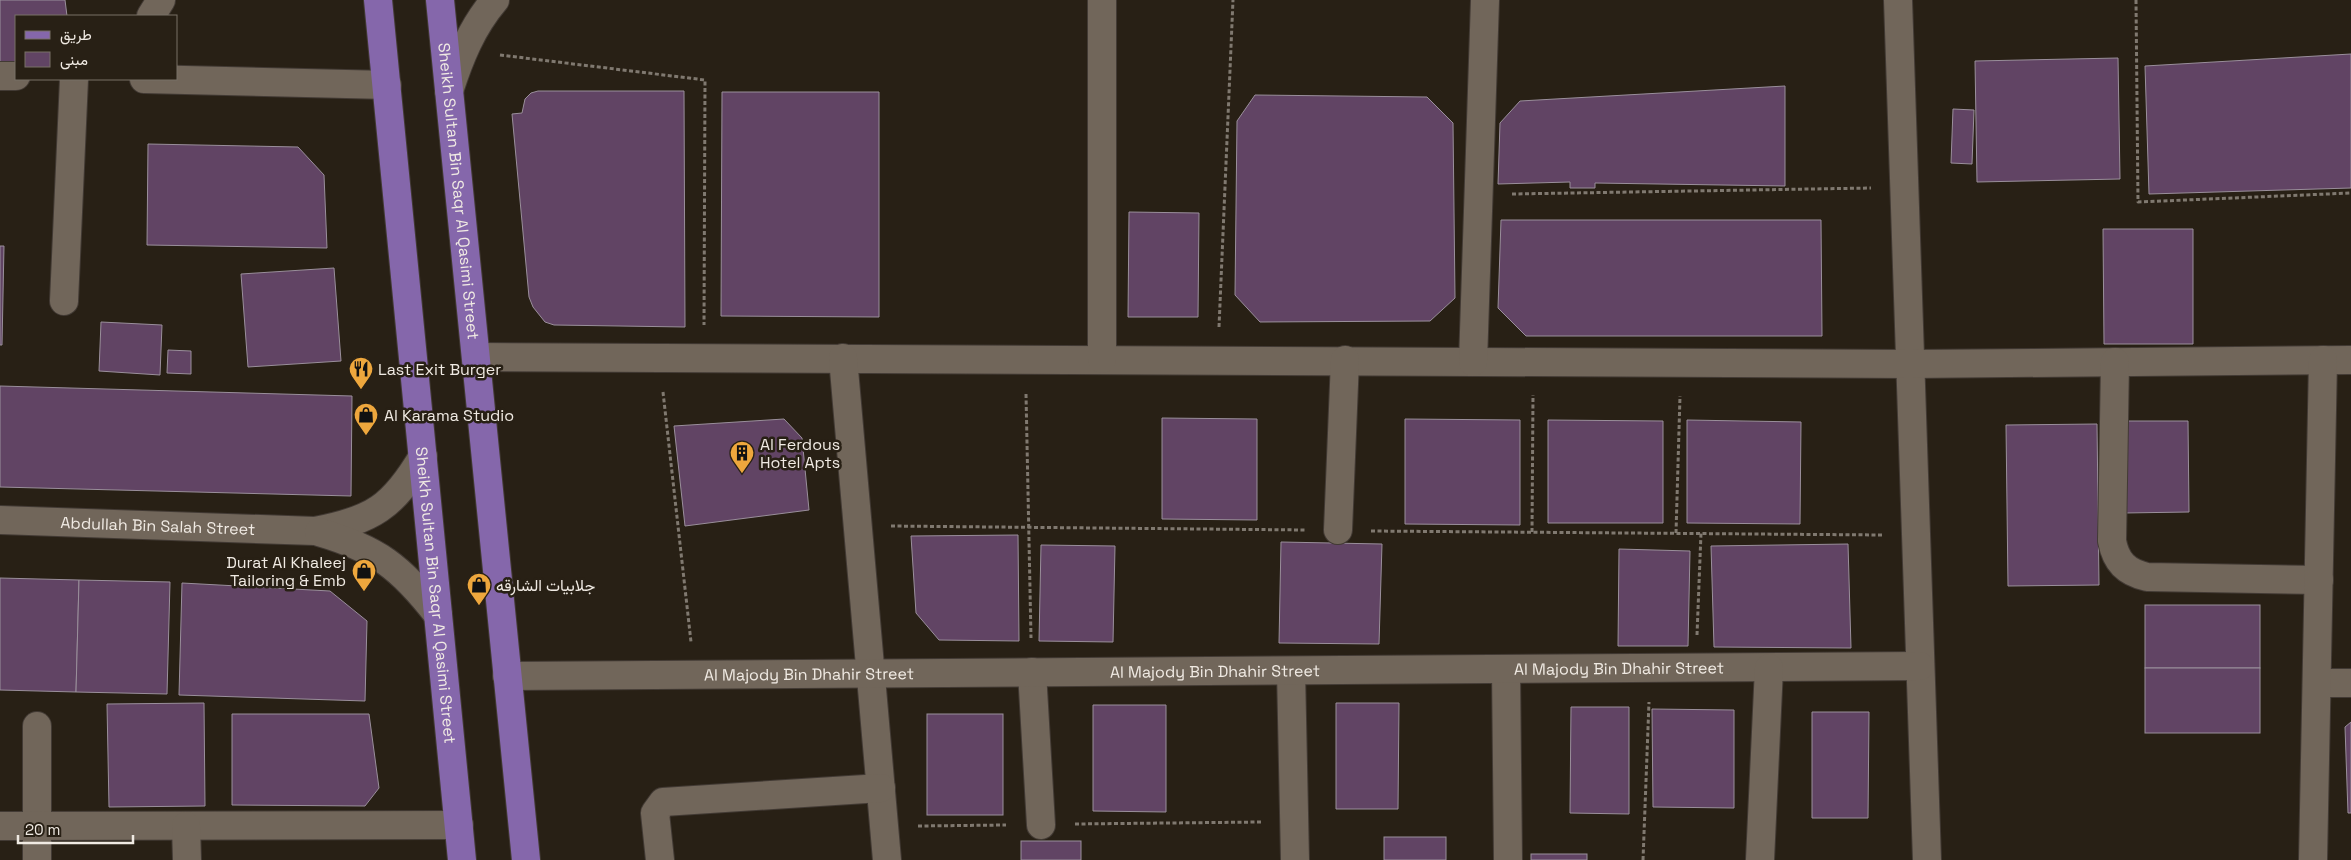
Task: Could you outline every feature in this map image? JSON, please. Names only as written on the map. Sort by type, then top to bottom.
[{"type":"main road","name":"Sheikh Sultan Bin Saqr Al Qasimi Street","points":[[378,0],[462,860]]},
{"type":"main road","name":"Sheikh Sultan Bin Saqr Al Qasimi Street","points":[[440,0],[526,860]]},
{"type":"street","points":[[152,15],[161,0]]},
{"type":"street","points":[[449,91],[462,51],[483,14],[495,0]]},
{"type":"street","points":[[1102,0],[1102,359]]},
{"type":"street","points":[[1473,362],[1485,0]]},
{"type":"street","points":[[1898,0],[1927,860]]},
{"type":"street","points":[[0,76],[15,76]]},
{"type":"street","points":[[64,301],[74,80]]},
{"type":"street","points":[[178,80],[387,85]]},
{"type":"street","points":[[476,357],[1910,364],[2351,360]]},
{"type":"street","points":[[843,358],[887,860]]},
{"type":"street","points":[[1338,530],[1345,360]]},
{"type":"street","points":[[2313,860],[2323,360]]},
{"type":"street","points":[[2115,362],[2112,541],[2114,554],[2122,566],[2134,574],[2147,577],[2319,580]]},
{"type":"street","name":"Abdullah Bin Salah Street","points":[[0,520],[315,531],[349,524],[380,509],[406,485],[423,456]]},
{"type":"street","name":"Abdullah Bin Salah Street","points":[[315,531],[352,542],[385,560],[415,584],[438,614]]},
{"type":"street","name":"Al Majody Bin Dhahir Street","points":[[507,676],[1920,666]]},
{"type":"street","points":[[1760,860],[1769,668]]},
{"type":"street","points":[[1506,669],[1508,860]]},
{"type":"street","points":[[1291,671],[1295,860]]},
{"type":"street","points":[[1032,672],[1041,825]]},
{"type":"street","points":[[2317,683],[2351,683]]},
{"type":"street","points":[[37,726],[37,860]]},
{"type":"street","points":[[660,860],[656,813],[663,802],[881,788]]},
{"type":"street","points":[[0,826],[459,825]]},
{"type":"street","points":[[186,826],[187,860]]},
{"type":"path","points":[[1218,360],[1233,0]]},
{"type":"path","points":[[2136,0],[2138,202],[2351,193]]},
{"type":"path","points":[[462,51],[705,80],[704,358]]},
{"type":"path","points":[[1478,195],[1904,188]]},
{"type":"path","points":[[659,358],[695,675]]},
{"type":"path","points":[[1025,359],[1032,672]]},
{"type":"path","points":[[1532,532],[1534,362]]},
{"type":"path","points":[[1676,533],[1681,363]]},
{"type":"path","points":[[858,526],[1916,535]]},
{"type":"path","points":[[1696,668],[1701,533]]},
{"type":"path","points":[[1643,860],[1650,668]]},
{"type":"path","points":[[884,826],[1294,822]]},
{"type":"building","points":[[0,0],[65,0],[67,15],[15,15],[15,67],[0,67]]},
{"type":"building","points":[[2351,54],[2351,188],[2149,194],[2145,66]]},
{"type":"building","points":[[2118,58],[2120,179],[1977,182],[1975,61]]},
{"type":"building","points":[[1785,86],[1785,186],[1595,183],[1595,188],[1570,188],[1570,182],[1498,184],[1500,123],[1520,101]]},
{"type":"building","points":[[538,91],[684,91],[685,327],[554,325],[545,322],[533,307],[529,297],[512,114],[522,113],[525,99],[531,93]]},
{"type":"building","points":[[722,92],[879,92],[879,317],[721,316]]},
{"type":"building","points":[[1255,95],[1427,97],[1453,123],[1455,298],[1430,321],[1260,322],[1235,295],[1237,121]]},
{"type":"building","points":[[1953,109],[1974,110],[1972,164],[1951,163]]},
{"type":"building","points":[[148,144],[298,147],[324,175],[327,248],[147,245]]},
{"type":"building","points":[[1129,212],[1199,213],[1198,317],[1128,317]]},
{"type":"building","points":[[1501,220],[1821,220],[1822,336],[1526,336],[1498,308]]},
{"type":"building","points":[[2103,229],[2193,229],[2193,344],[2104,344]]},
{"type":"building","points":[[0,246],[4,246],[2,345],[0,345]]},
{"type":"building","points":[[334,268],[341,361],[248,367],[241,274]]},
{"type":"building","points":[[101,322],[162,325],[160,375],[99,371]]},
{"type":"building","points":[[168,350],[191,351],[191,374],[167,373]]},
{"type":"building","points":[[0,386],[352,396],[351,496],[0,487]]},
{"type":"building","points":[[1162,418],[1257,419],[1257,520],[1162,519]]},
{"type":"building","name":"Al Ferdous Hotel Apts","points":[[784,419],[802,438],[809,510],[685,526],[674,426]]},
{"type":"building","points":[[1405,419],[1520,420],[1520,525],[1405,524]]},
{"type":"building","points":[[1548,420],[1663,421],[1663,523],[1548,523]]},
{"type":"building","points":[[1687,420],[1801,422],[1800,524],[1687,523]]},
{"type":"building","points":[[2123,421],[2188,421],[2189,512],[2124,513]]},
{"type":"building","points":[[2097,424],[2099,585],[2008,586],[2006,425]]},
{"type":"building","points":[[1018,535],[1019,641],[939,640],[916,613],[911,536]]},
{"type":"building","points":[[1281,542],[1382,544],[1379,644],[1279,643]]},
{"type":"building","points":[[1848,544],[1851,648],[1714,647],[1711,546]]},
{"type":"building","points":[[1041,545],[1115,546],[1113,642],[1039,641]]},
{"type":"building","points":[[1619,549],[1690,551],[1688,646],[1618,646]]},
{"type":"building","points":[[0,578],[79,580],[76,692],[0,690]]},
{"type":"building","points":[[79,580],[170,582],[167,694],[76,692]]},
{"type":"building","points":[[182,583],[330,591],[367,621],[365,701],[179,695]]},
{"type":"building","points":[[2145,605],[2260,605],[2260,668],[2145,668]]},
{"type":"building","points":[[2145,668],[2260,668],[2260,733],[2145,733]]},
{"type":"building","points":[[204,703],[205,806],[109,807],[107,704]]},
{"type":"building","points":[[1336,703],[1399,703],[1398,809],[1336,809]]},
{"type":"building","points":[[1093,705],[1166,705],[1166,812],[1093,811]]},
{"type":"building","points":[[1571,707],[1629,707],[1629,814],[1570,813]]},
{"type":"building","points":[[1652,709],[1734,710],[1734,808],[1653,807]]},
{"type":"building","points":[[1812,712],[1869,712],[1868,818],[1812,818]]},
{"type":"building","points":[[232,714],[369,714],[379,788],[365,806],[232,805]]},
{"type":"building","points":[[927,714],[1003,714],[1003,815],[927,815]]},
{"type":"building","points":[[2351,722],[2351,813],[2348,813],[2345,727]]},
{"type":"building","points":[[1384,837],[1446,837],[1446,860],[1384,860]]},
{"type":"building","points":[[1021,841],[1081,841],[1081,860],[1021,860]]},
{"type":"building","points":[[1531,854],[1587,854],[1587,860],[1531,860]]},
{"type":"place","name":"Last Exit Burger","points":[[361,390]]},
{"type":"place","name":"Al Karama Studio","points":[[366,436]]},
{"type":"place","name":"Al Ferdous Hotel Apts","points":[[742,474]]},
{"type":"place","name":"Durat Al Khaleej Tailoring & Emb","points":[[364,592]]},
{"type":"place","name":"جلابيات الشارقه","points":[[479,606]]}]
